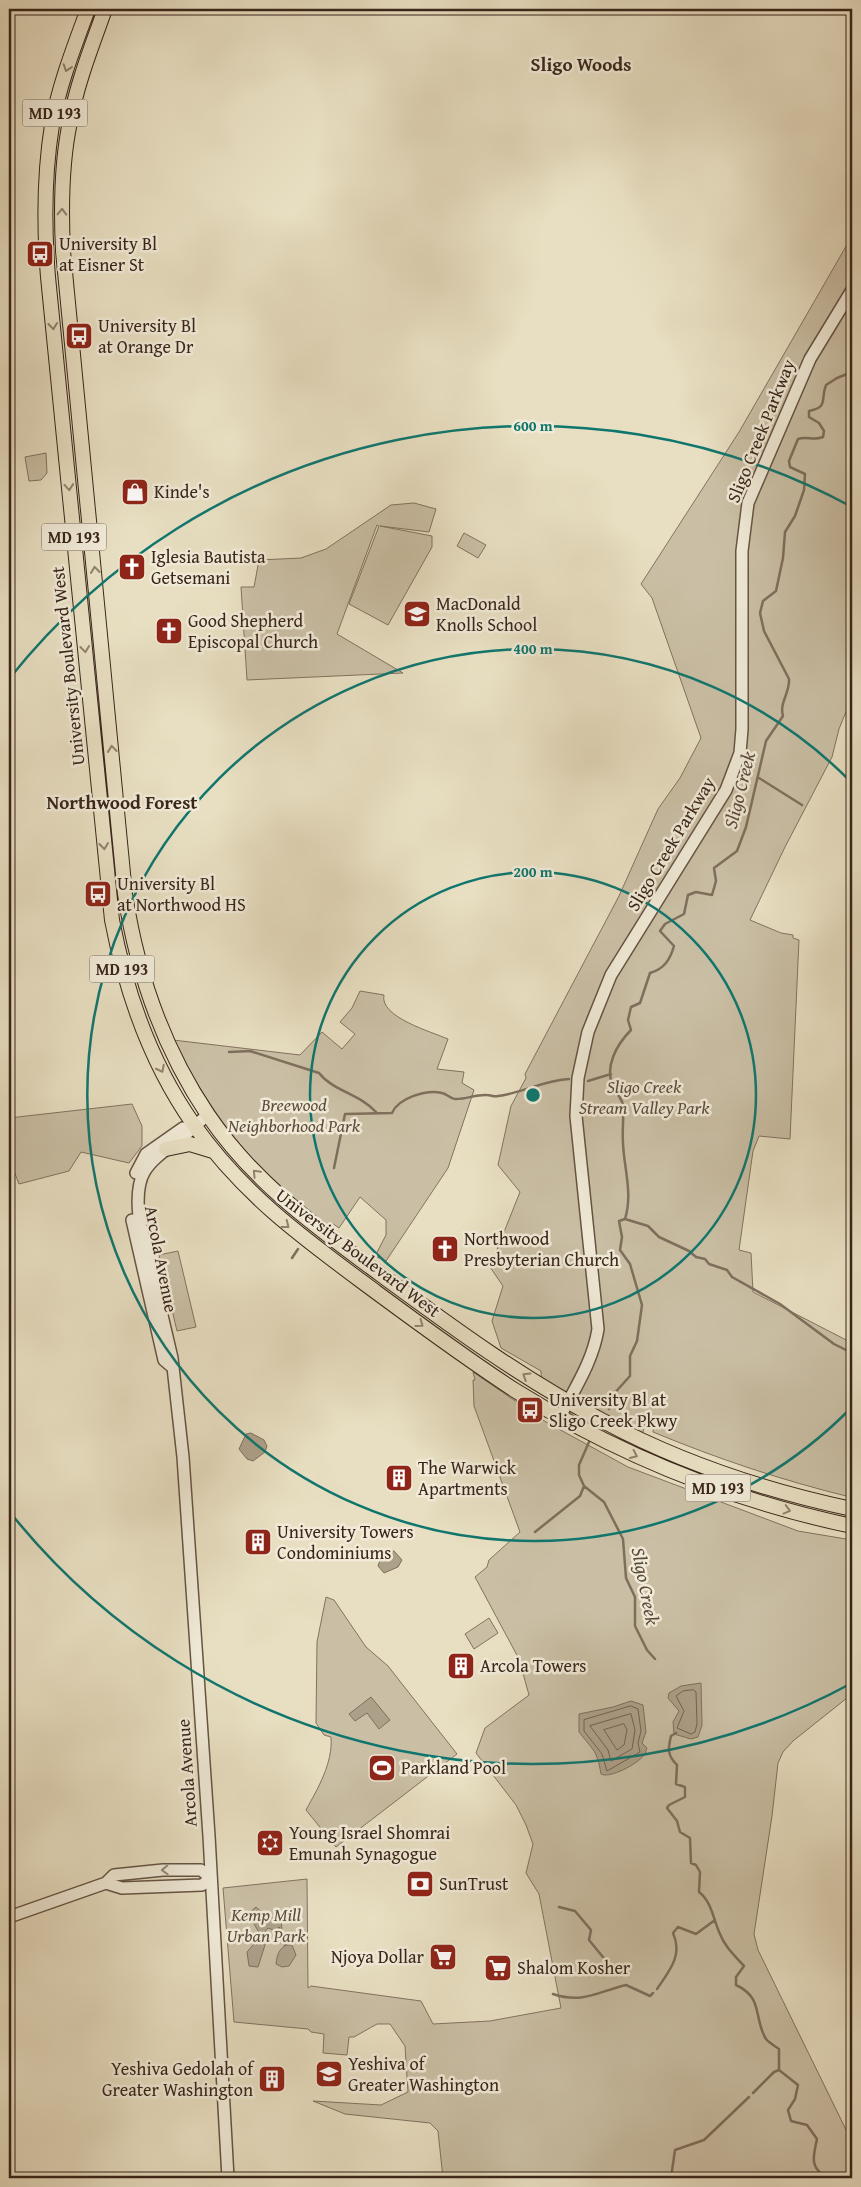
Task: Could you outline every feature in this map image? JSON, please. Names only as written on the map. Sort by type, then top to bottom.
[{"type":"main road","name":"University Boulevard West","points":[[88,9],[62,83],[52,125],[45,208],[48,277],[112,920],[120,961],[147,1040],[161,1070],[194,1125],[216,1153],[236,1178],[281,1221],[482,1368],[560,1416],[671,1471],[778,1508],[852,1526]]},
{"type":"main road","name":"University Boulevard West","points":[[106,9],[79,84],[70,122],[62,218],[66,278],[125,894],[139,966],[152,1004],[174,1057],[208,1116],[246,1162],[277,1195],[321,1231],[467,1338],[568,1402],[638,1439],[692,1461],[786,1493],[852,1508]]},
{"type":"main road","points":[[48,277],[66,278]]},
{"type":"main road","points":[[80,598],[97,596]]},
{"type":"main road","points":[[120,961],[125,952],[121,924],[125,894]]},
{"type":"main road","points":[[128,985],[135,987],[138,992],[162,1050],[174,1057]]},
{"type":"main road","points":[[166,1149],[190,1144],[216,1153]]},
{"type":"street","name":"Sligo Creek Parkway","points":[[560,1416],[587,1367],[595,1347],[598,1329],[576,1116],[578,1078],[588,1032],[611,975],[726,790],[740,753],[742,729],[742,551],[748,503],[810,359],[852,290]]},
{"type":"street","name":"Arcola Avenue","points":[[208,1116],[154,1158],[142,1174],[136,1194],[139,1217],[172,1358],[171,1366],[183,1467],[211,1878],[228,2178]]},
{"type":"street","name":"Arcola Avenue","points":[[171,1366],[164,1360],[130,1213],[131,1190],[137,1171],[146,1154],[183,1128],[194,1125]]},
{"type":"street","points":[[9,1917],[106,1883],[114,1874],[163,1870],[201,1870],[211,1878],[202,1885],[122,1888],[106,1883]]},
{"type":"green space","name":"Sligo Creek Stream Valley Park","points":[[852,236],[852,697],[839,729],[832,757],[785,847],[750,920],[781,933],[793,935],[793,938],[799,940],[790,1139],[759,1136],[753,1151],[739,1250],[751,1253],[753,1292],[852,1343],[852,1497],[850,1497],[774,1476],[702,1451],[653,1432],[654,1422],[646,1419],[642,1436],[649,1468],[621,1452],[542,1393],[541,1371],[501,1348],[492,1321],[503,1286],[490,1267],[520,1192],[498,1165],[511,1106],[526,1078],[525,1074],[619,896],[658,809],[680,778],[701,738],[652,598],[641,584],[739,432]]},
{"type":"green space","points":[[46,453],[47,473],[41,480],[29,481],[25,457]]},
{"type":"green space","points":[[414,503],[436,509],[429,532],[380,526],[432,536],[432,547],[388,625],[349,604],[379,526],[377,525],[337,634],[403,673],[247,680],[241,587],[254,587],[259,560],[301,558],[326,549],[391,505]]},
{"type":"green space","points":[[464,533],[486,545],[478,558],[457,546]]},
{"type":"green space","name":"Breewood Neighborhood Park","points":[[360,991],[384,995],[385,1003],[398,1017],[419,1028],[448,1039],[437,1069],[464,1072],[462,1083],[474,1090],[448,1168],[386,1261],[375,1256],[386,1235],[386,1220],[360,1197],[339,1228],[332,1223],[330,1229],[304,1208],[259,1166],[222,1121],[205,1097],[173,1040],[300,1055],[322,1032],[342,1049],[355,1034],[340,1022],[352,1008]]},
{"type":"green space","points":[[132,1104],[142,1126],[142,1146],[129,1163],[81,1152],[69,1171],[19,1184],[9,1158],[9,1118]]},
{"type":"green space","points":[[178,1251],[196,1327],[177,1331],[159,1255]]},
{"type":"green space","name":"Kemp Mill Urban Park","points":[[473,1372],[546,1422],[628,1467],[798,1531],[852,1540],[852,1694],[793,1741],[783,1752],[778,1763],[754,1934],[758,1950],[852,2142],[852,2178],[443,2178],[438,2131],[430,2123],[345,2114],[313,2101],[381,2105],[408,2092],[405,2046],[390,2024],[377,2024],[354,2037],[349,2037],[347,2055],[323,2053],[324,2034],[311,2032],[308,2029],[234,2022],[223,1888],[307,1879],[308,1988],[311,1986],[421,2001],[433,2024],[490,2021],[561,2008],[539,1894],[526,1873],[533,1844],[516,1805],[476,1753],[485,1728],[529,1695],[519,1659],[475,1577],[487,1567],[489,1560],[520,1532],[474,1406],[473,1380],[475,1380]]},
{"type":"green space","name":"Parkland Pool","points":[[326,1597],[334,1600],[366,1647],[388,1666],[457,1754],[336,1847],[306,1810],[324,1775],[331,1747],[331,1737],[324,1735],[316,1723],[317,1642]]},
{"type":"green space","points":[[489,1618],[498,1633],[474,1649],[465,1634]]},
{"type":"water","points":[[251,1433],[264,1440],[267,1446],[265,1452],[253,1461],[247,1459],[239,1449],[246,1434]]},
{"type":"water","points":[[386,1550],[394,1551],[402,1560],[398,1567],[384,1573],[378,1566],[382,1554]]},
{"type":"water","points":[[701,1683],[702,1725],[698,1737],[691,1739],[674,1734],[673,1722],[679,1711],[668,1698],[669,1693],[681,1686]]},
{"type":"water","name":"Parkland Pool","points":[[371,1697],[390,1720],[379,1729],[367,1713],[355,1721],[349,1714]]},
{"type":"water","points":[[631,1701],[643,1705],[646,1732],[642,1743],[647,1748],[646,1752],[641,1759],[617,1773],[601,1774],[596,1755],[579,1732],[579,1714]]},
{"type":"water","points":[[256,1907],[267,1917],[281,1920],[282,1930],[278,1932],[268,1928],[263,1934],[260,1934],[248,1914]]},
{"type":"water","points":[[260,1937],[266,1942],[258,1967],[249,1966],[247,1952]]},
{"type":"water","points":[[286,1945],[292,1945],[296,1955],[289,1966],[282,1967],[276,1964],[276,1961],[280,1950]]},
{"type":"waterway","name":"Sligo Creek","points":[[609,1409],[611,1397],[630,1376],[630,1356],[637,1341],[642,1305],[630,1264],[620,1250],[622,1237],[619,1221],[625,1219],[628,1190],[623,1143],[623,1105],[611,1080],[611,1065],[617,1049],[631,1030],[628,1020],[631,1007],[640,1003],[650,973],[663,966],[674,946],[660,931],[665,924],[684,914],[688,895],[696,892],[712,895],[716,881],[714,868],[737,851],[746,827],[766,741],[783,716],[782,707],[789,684],[789,679],[764,631],[760,613],[763,601],[776,591],[783,558],[785,532],[795,516],[804,490],[805,474],[790,467],[789,461],[798,439],[817,439],[823,437],[824,431],[819,423],[809,417],[809,411],[822,405],[826,385],[852,372]]},
{"type":"waterway","points":[[759,778],[802,805]]},
{"type":"waterway","points":[[229,1052],[250,1051],[319,1073],[332,1084],[370,1106],[376,1112]]},
{"type":"waterway","points":[[588,1081],[611,1074]]},
{"type":"waterway","points":[[334,1168],[345,1114],[392,1113],[400,1103],[407,1099],[429,1092],[446,1094],[456,1099],[483,1095],[497,1096],[569,1079]]},
{"type":"waterway","points":[[625,1219],[648,1226],[659,1237],[689,1251],[696,1257],[705,1259],[709,1264],[727,1270],[732,1277],[780,1304],[834,1344],[852,1353]]},
{"type":"waterway","points":[[292,1258],[298,1249]]},
{"type":"waterway","name":"Sligo Creek","points":[[589,1442],[579,1465],[579,1475],[584,1486],[604,1502],[623,1539],[626,1578],[635,1597],[635,1626],[647,1650],[655,1659]]},
{"type":"waterway","points":[[535,1532],[580,1496],[584,1486]]},
{"type":"waterway","name":"Sligo Creek","points":[[676,1733],[671,1736],[669,1752],[677,1765],[676,1784],[685,1787],[685,1797],[669,1805],[667,1808],[677,1821],[680,1832],[690,1838],[691,1863],[696,1865],[700,1872],[699,1892],[710,1906],[722,1939],[744,1966],[736,1977],[736,1985],[751,1996],[766,2039],[779,2049],[779,2070],[798,2085],[795,2099],[788,2110],[791,2121],[807,2125],[817,2139],[814,2157],[815,2166],[818,2171],[829,2178]]},
{"type":"waterway","points":[[559,1907],[575,1911],[591,1930],[589,1940],[607,1962]]},
{"type":"waterway","points":[[657,1989],[674,1962],[677,1948],[673,1933],[678,1927],[696,1934],[715,1920]]},
{"type":"waterway","points":[[279,1928],[285,1945]]},
{"type":"waterway","points":[[553,1994],[573,1998],[582,1997],[626,1985],[650,1996],[653,1993]]},
{"type":"waterway","points":[[753,2093],[774,2072],[779,2070]]},
{"type":"waterway","points":[[671,2178],[675,2150],[704,2140],[749,2097]]},
{"type":"place","name":"University Bl at Eisner St","points":[[40,254]]},
{"type":"place","name":"University Bl at Orange Dr","points":[[79,336]]},
{"type":"place","name":"Kinde's","points":[[135,492]]},
{"type":"place","name":"Iglesia Bautista Getsemani","points":[[132,567]]},
{"type":"place","name":"MacDonald Knolls School","points":[[417,614]]},
{"type":"place","name":"Good Shepherd Episcopal Church","points":[[169,631]]},
{"type":"place","name":"University Bl at Northwood HS","points":[[98,894]]},
{"type":"place","name":"Northwood Presbyterian Church","points":[[445,1249]]},
{"type":"place","name":"University Bl at Sligo Creek Pkwy","points":[[530,1410]]},
{"type":"place","name":"The Warwick Apartments","points":[[399,1478]]},
{"type":"place","name":"University Towers Condominiums","points":[[258,1542]]},
{"type":"place","name":"Arcola Towers","points":[[461,1666]]},
{"type":"place","name":"Parkland Pool","points":[[382,1768]]},
{"type":"place","name":"Young Israel Shomrai Emunah Synagogue","points":[[270,1843]]},
{"type":"place","name":"SunTrust","points":[[420,1884]]},
{"type":"place","name":"Njoya Dollar","points":[[443,1957]]},
{"type":"place","name":"Shalom Kosher","points":[[498,1968]]},
{"type":"place","name":"Yeshiva of Greater Washington","points":[[329,2074]]},
{"type":"place","name":"Yeshiva Gedolah of Greater Washington","points":[[272,2079]]},
{"type":"district","name":"Sligo Woods","points":[[581,64]]},
{"type":"district","name":"Northwood Forest","points":[[122,802]]}]
